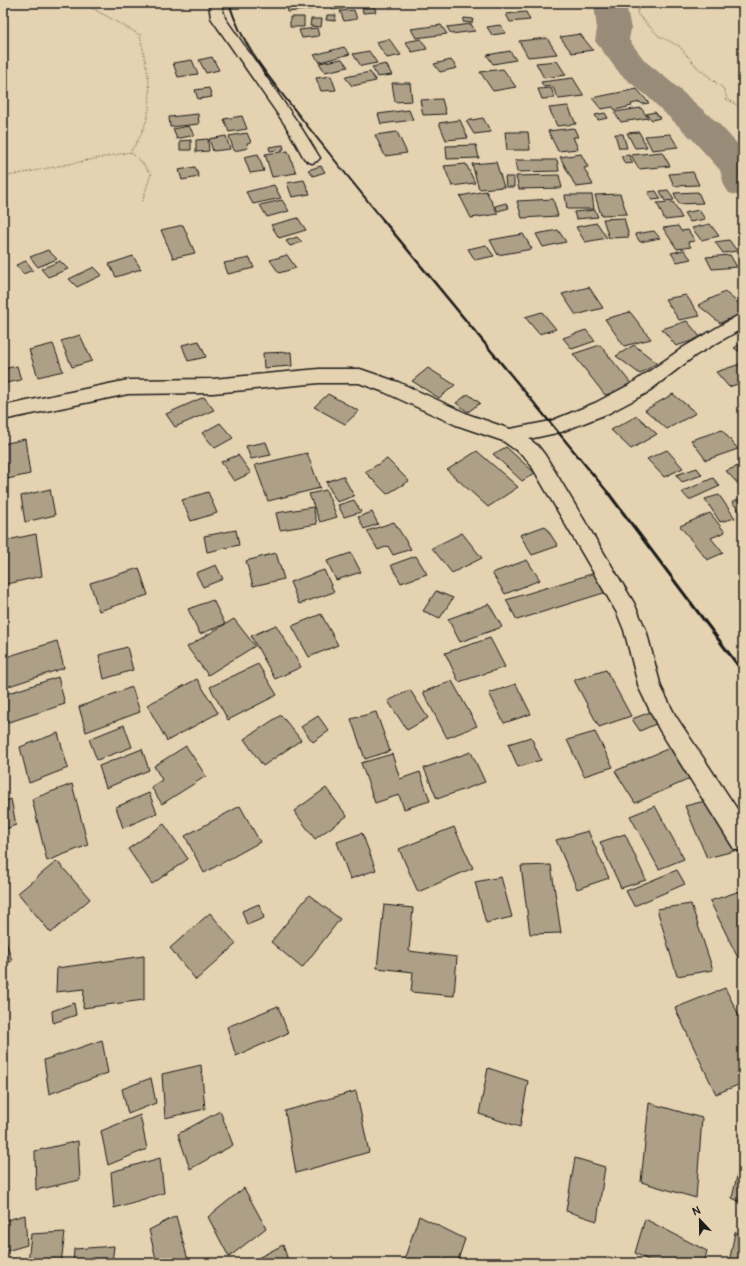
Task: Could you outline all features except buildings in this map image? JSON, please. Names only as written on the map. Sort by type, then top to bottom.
[{"type":"street","points":[[215,3],[218,18],[293,126],[312,158]]},
{"type":"street","points":[[510,436],[554,427],[602,408],[638,390],[690,351],[743,320]]},
{"type":"street","points":[[3,414],[128,387],[213,386],[319,376],[360,376],[391,387],[463,420],[510,436],[538,460],[626,609],[634,630],[650,688],[668,722],[743,840]]},
{"type":"path","points":[[3,177],[130,152],[140,139],[148,119],[150,87],[140,35],[84,3]]},
{"type":"path","points":[[640,3],[637,14],[660,36],[679,46],[697,67],[724,89],[723,94],[727,99],[743,109]]},
{"type":"path","points":[[743,120],[741,122],[743,131]]},
{"type":"path","points":[[130,152],[139,159],[152,174],[142,202]]},
{"type":"waterway","points":[[610,3],[614,29],[612,41],[633,68],[659,89],[706,132],[739,168],[743,185]]},
{"type":"railway","points":[[229,3],[241,34],[267,75],[384,221]]},
{"type":"railway","points":[[383,220],[610,495]]},
{"type":"railway","points":[[609,494],[743,672]]}]
